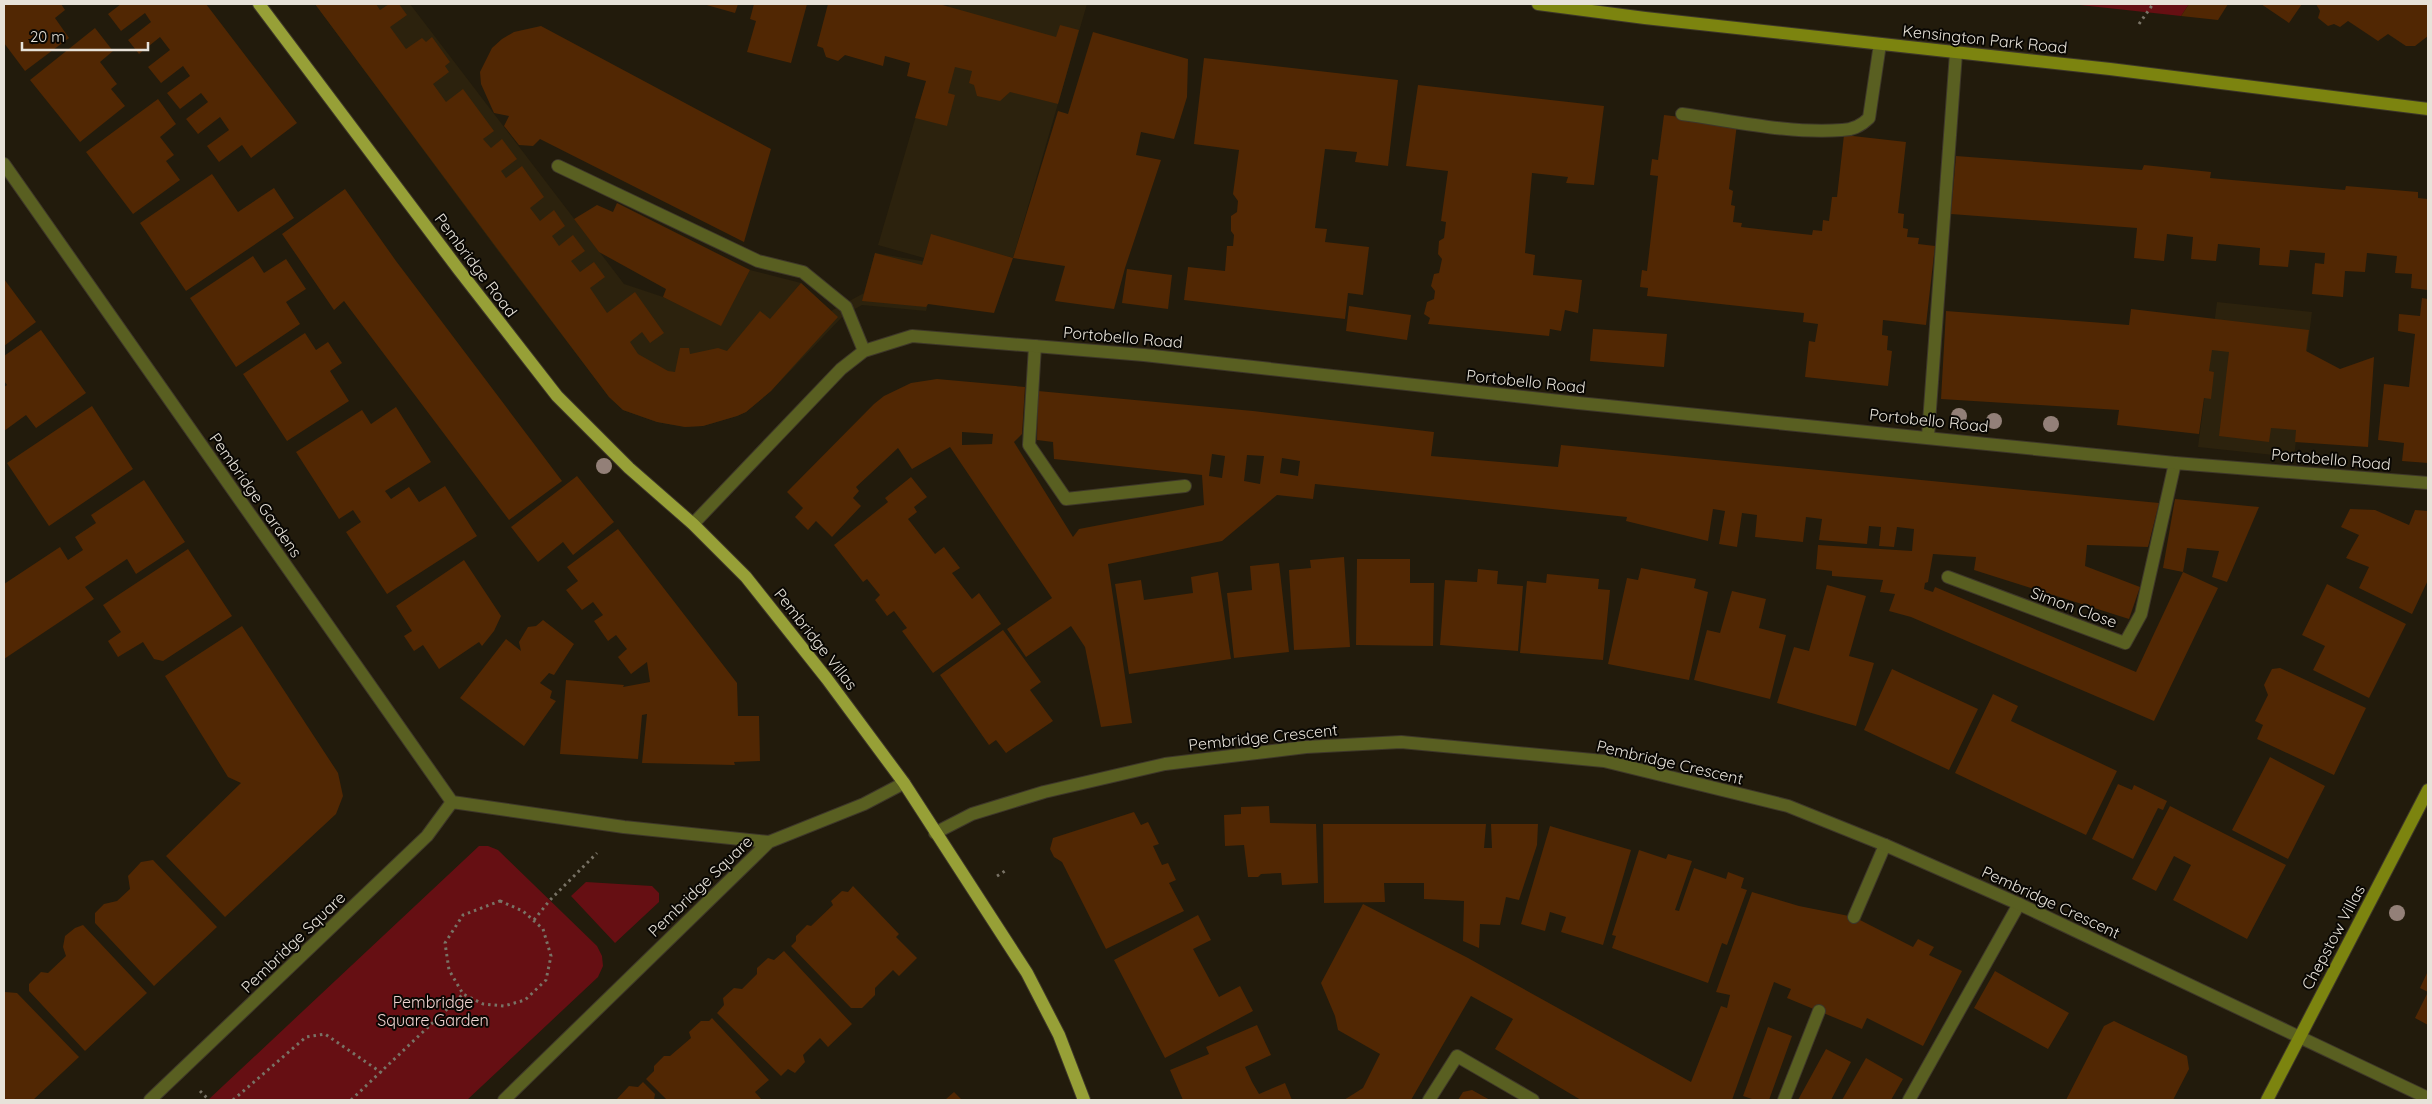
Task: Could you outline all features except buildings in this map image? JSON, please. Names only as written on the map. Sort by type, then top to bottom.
[{"type":"main road","name":"Pembridge Road","points":[[259,4],[556,396],[629,468],[693,524]]},
{"type":"main road","name":"Kensington Park Road","points":[[1538,4],[2110,69],[2428,109]]},
{"type":"main road","name":"Pembridge Villas","points":[[693,524],[746,577],[827,678],[904,783]]},
{"type":"main road","points":[[904,783],[1027,973],[1059,1036],[1084,1100]]},
{"type":"main road","name":"Chepstow Villas","points":[[2267,1100],[2428,790]]},
{"type":"street","points":[[1682,114],[1789,128],[1843,130],[1862,125],[1869,118],[1880,44]]},
{"type":"street","points":[[1928,436],[1956,53]]},
{"type":"street","name":"Pembridge Gardens","points":[[4,164],[452,802]]},
{"type":"street","points":[[558,166],[758,261],[803,272],[846,307],[864,351]]},
{"type":"street","name":"Portobello Road","points":[[693,524],[841,369],[864,351],[912,336],[1144,355],[1568,402],[1928,436],[2175,462],[2428,483]]},
{"type":"street","points":[[1035,346],[1029,445],[1066,499],[1184,486]]},
{"type":"street","name":"Simon Close","points":[[1948,577],[2125,643],[2141,614],[2175,462]]},
{"type":"street","name":"Pembridge Crescent","points":[[935,833],[972,814],[1044,792],[1165,764],[1306,747],[1401,742],[1604,761],[1788,806],[1885,845],[2019,904],[2428,1098]]},
{"type":"street","name":"Pembridge Square","points":[[504,1100],[769,842],[864,804],[904,783]]},
{"type":"street","name":"Pembridge Square","points":[[150,1100],[427,836],[452,802],[624,826],[769,842]]},
{"type":"street","points":[[1854,917],[1885,845]]},
{"type":"street","points":[[1909,1100],[2019,904]]},
{"type":"street","points":[[1784,1100],[1819,1011]]},
{"type":"street","points":[[1429,1100],[1457,1056],[1533,1100]]},
{"type":"path","points":[[2139,24],[2153,4]]},
{"type":"path","points":[[534,920],[550,900],[624,826]]},
{"type":"path","points":[[996,876],[1005,871]]},
{"type":"path","points":[[500,901],[523,911],[543,929],[552,956],[546,980],[525,1000],[504,1006],[483,1004],[463,994],[448,970],[445,943],[463,915],[500,901]]},
{"type":"path","points":[[351,1100],[382,1073],[463,994]]},
{"type":"path","points":[[233,1100],[306,1037],[325,1034],[382,1073]]},
{"type":"shaded area","points":[[315,4],[410,4],[624,284],[663,297],[721,325],[750,270],[801,283],[831,311],[864,293],[875,253],[939,264],[926,311],[862,305],[844,315],[771,391],[746,412],[737,416],[703,426],[685,427],[657,422],[623,410],[609,397],[498,251]]},
{"type":"shaded area","points":[[949,4],[1087,4],[1013,258],[931,235],[924,258],[878,245]]},
{"type":"shaded area","points":[[2217,302],[2312,312],[2294,457],[2198,447]]},
{"type":"green space","points":[[2071,4],[2189,4],[2181,16]]},
{"type":"green space","name":"Pembridge Square Garden","points":[[479,846],[488,846],[498,850],[597,946],[602,956],[603,966],[598,977],[467,1100],[208,1100]]},
{"type":"green space","points":[[586,882],[652,886],[659,893],[659,902],[615,943],[571,896]]}]
